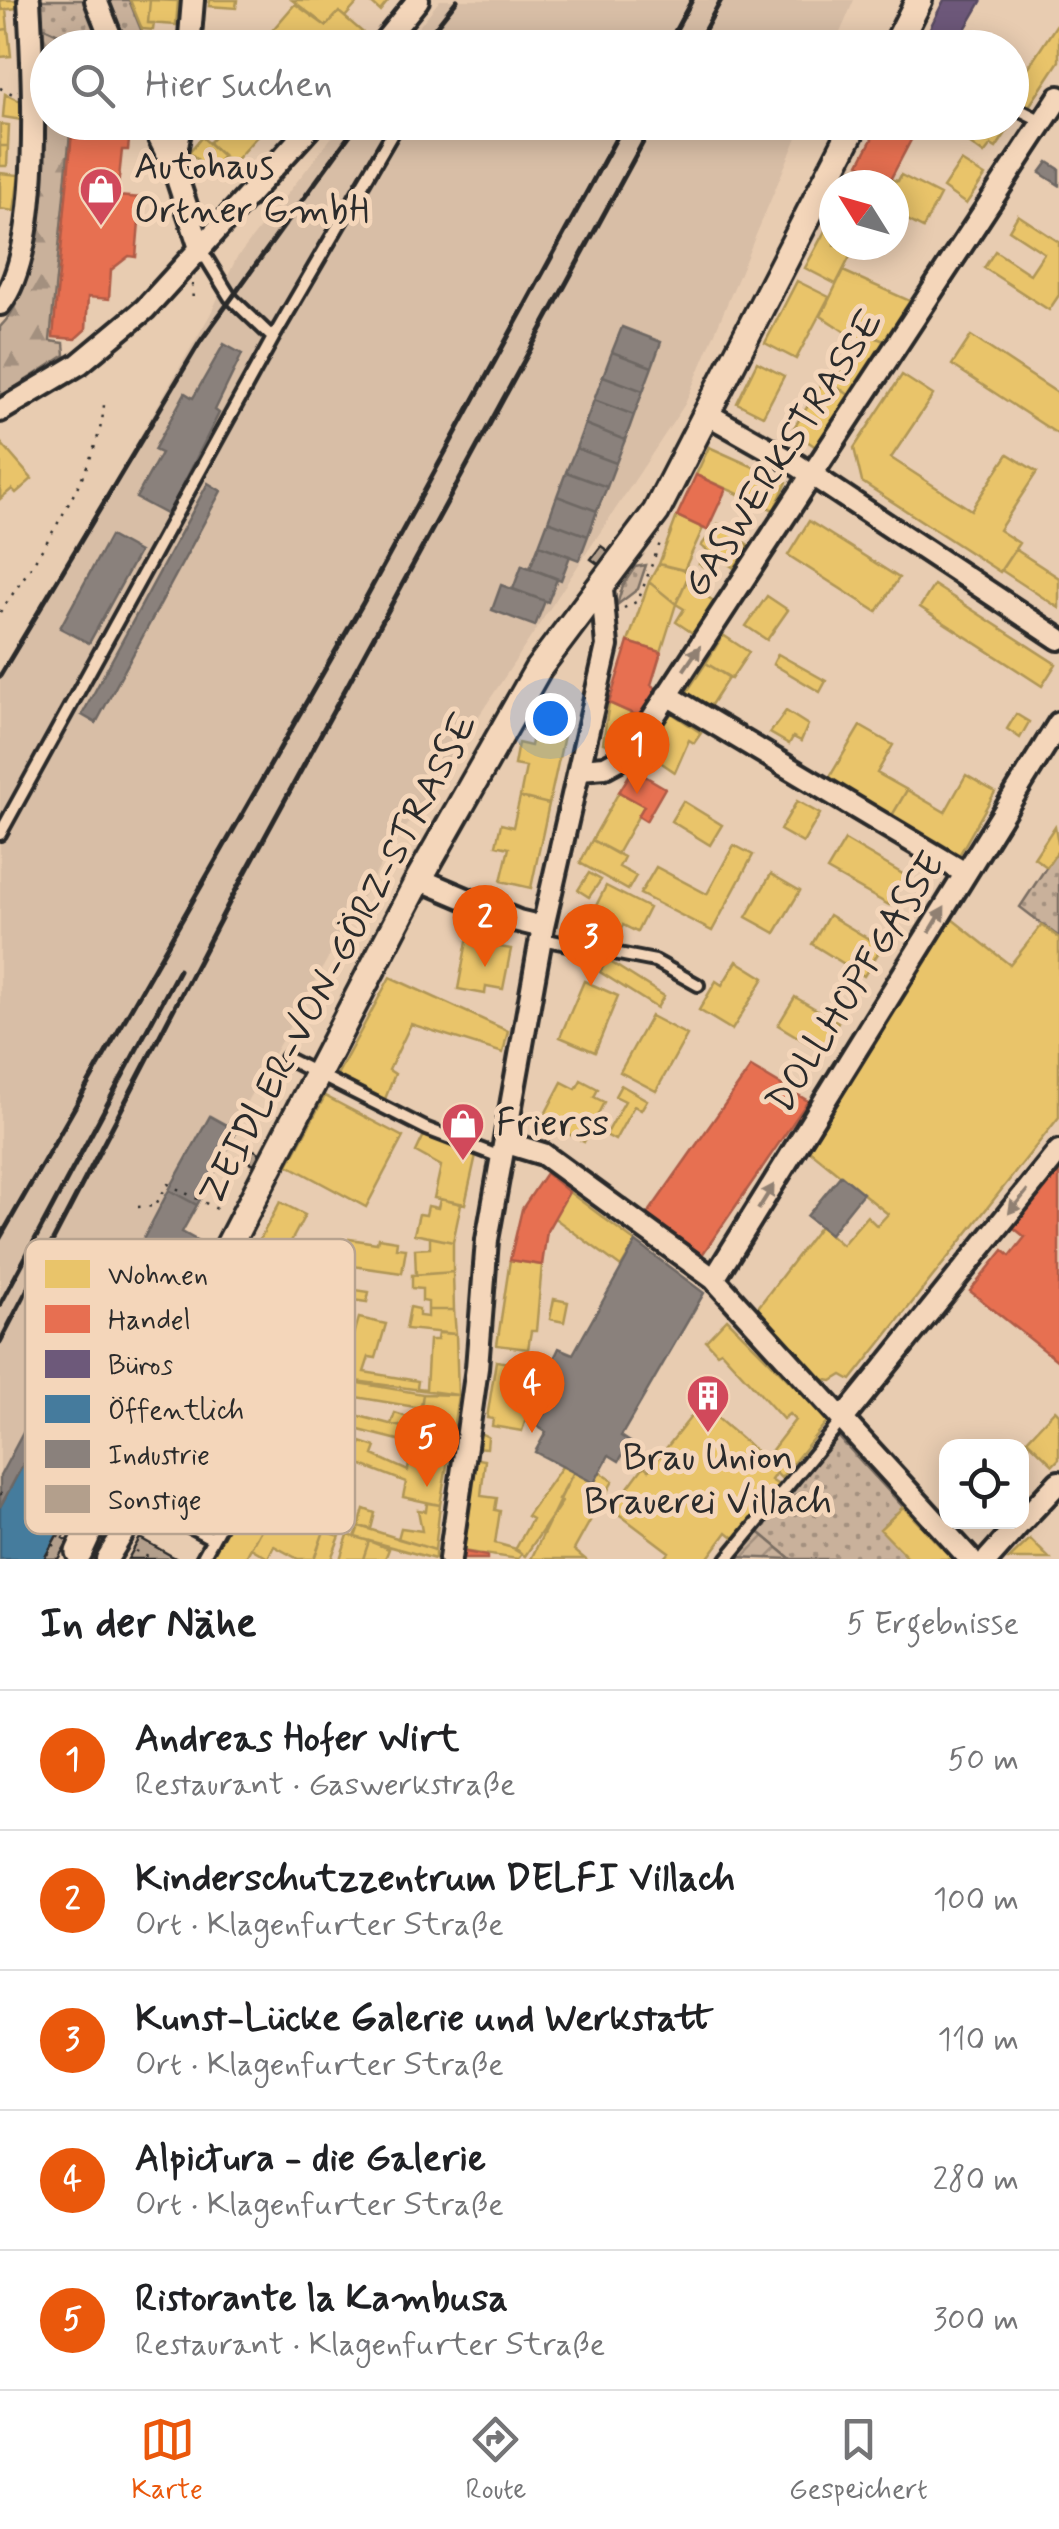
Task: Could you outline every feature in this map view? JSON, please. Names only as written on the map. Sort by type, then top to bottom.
[{"type":"street","points":[[29,0],[31,30]]},
{"type":"street","points":[[96,0],[108,30]]},
{"type":"street","points":[[190,30],[193,0]]},
{"type":"street","points":[[394,30],[418,0]]},
{"type":"street","points":[[903,30],[916,1]]},
{"type":"street","name":"GASWERKSTRASSE","points":[[580,769],[605,767],[629,754],[1059,97]]},
{"type":"street","points":[[0,304],[9,293],[24,237],[32,140]]},
{"type":"street","points":[[160,140],[173,166],[200,248]]},
{"type":"street","points":[[173,166],[178,140]]},
{"type":"street","points":[[0,411],[92,353],[144,309],[299,140]]},
{"type":"street","name":"ZEIDLER-VON-GÖRZ-STRASSE","points":[[232,1239],[419,879],[538,669],[602,589],[656,512],[847,140]]},
{"type":"street","points":[[709,415],[812,475],[1059,639]]},
{"type":"street","points":[[450,1559],[476,1368],[486,1240],[542,933],[608,646],[602,589]]},
{"type":"street","points":[[666,695],[966,873]]},
{"type":"street","name":"DOLLHOPFGASSE","points":[[714,1280],[1059,723]]},
{"type":"street","points":[[419,879],[542,933]]},
{"type":"street","points":[[505,1150],[542,1154],[714,1280],[970,1559]]},
{"type":"street","points":[[843,1419],[1059,1151]]},
{"type":"street","points":[[1029,1513],[1059,1482]]},
{"type":"street","points":[[988,1559],[1014,1529]]},
{"type":"street","name":"ZEIDLER-VON-GÖRZ-STRASSE","points":[[76,1557],[87,1534]]},
{"type":"street","points":[[76,1557],[105,1534]]},
{"type":"lane","points":[[1029,114],[1043,121]]},
{"type":"lane","points":[[0,834],[273,338],[388,140]]},
{"type":"lane","points":[[200,248],[230,297],[273,338]]},
{"type":"lane","points":[[542,933],[655,961],[698,985]]},
{"type":"lane","points":[[286,1058],[428,1129],[505,1150]]},
{"type":"lane","points":[[727,1559],[843,1419]]},
{"type":"lane","points":[[204,1534],[213,1539]]},
{"type":"lane","points":[[202,1559],[216,1534]]},
{"type":"path","points":[[192,278],[193,302]]},
{"type":"path","points":[[0,612],[69,502],[104,421],[104,400]]},
{"type":"path","points":[[138,1207],[154,1206],[168,1184],[231,1216]]},
{"type":"path","points":[[0,1494],[4,1498]]},
{"type":"path","points":[[128,1546],[152,1559]]},
{"type":"shaded area","points":[[440,0],[854,0],[841,30],[416,30]]},
{"type":"shaded area","points":[[330,140],[796,140],[685,404],[383,861],[169,1239],[25,1239],[25,1494],[0,1538],[0,678],[210,315],[236,259]]},
{"type":"green space","points":[[36,0],[87,0],[99,30],[49,30],[38,25]]},
{"type":"green space","points":[[106,0],[129,0],[141,30],[119,30]]},
{"type":"green space","points":[[42,140],[69,140],[50,341],[64,343],[65,355],[0,397],[0,327],[17,302],[29,268],[41,184]]},
{"type":"green space","points":[[646,565],[638,589],[617,605],[623,585],[635,567]]},
{"type":"green space","points":[[1059,848],[1059,937],[1020,907]]},
{"type":"green space","points":[[834,1432],[903,1507],[909,1559],[791,1559],[756,1530]]},
{"type":"green space","points":[[756,1530],[791,1559],[734,1557]]},
{"type":"building: Wohnen","points":[[0,0],[17,0],[18,8],[1,10]]},
{"type":"building: Wohnen","points":[[130,0],[150,0],[148,23],[154,23],[153,30],[142,29]]},
{"type":"building: Wohnen","points":[[150,0],[178,1],[176,25],[148,23]]},
{"type":"building: Wohnen","points":[[210,0],[237,0],[236,8],[209,6]]},
{"type":"building: Wohnen","points":[[292,0],[360,0],[345,17],[339,12],[326,26]]},
{"type":"building: Wohnen","points":[[368,0],[389,0],[380,11]]},
{"type":"building: Wohnen","points":[[295,4],[326,26],[339,12],[360,30],[273,30]]},
{"type":"building: Wohnen","points":[[6,9],[8,29],[0,30],[0,10]]},
{"type":"building: Wohnen","points":[[1059,21],[1059,61],[1029,106],[1029,66]]},
{"type":"building: Wohnen","points":[[8,29],[11,56],[0,57],[0,30]]},
{"type":"building: Wohnen","points":[[5,94],[24,103],[22,120],[3,117]]},
{"type":"building: Wohnen","points":[[0,124],[9,125],[8,146],[0,146]]},
{"type":"building: Wohnen","points":[[199,140],[205,140],[223,156],[220,159],[227,166],[217,177],[189,152]]},
{"type":"building: Wohnen","points":[[212,140],[254,140],[232,164],[209,143]]},
{"type":"building: Wohnen","points":[[965,140],[1001,140],[984,154]]},
{"type":"building: Wohnen","points":[[0,146],[8,146],[7,166],[0,166]]},
{"type":"building: Wohnen","points":[[961,161],[985,176],[966,204],[943,188]]},
{"type":"building: Wohnen","points":[[0,173],[19,175],[14,211],[0,209]]},
{"type":"building: Wohnen","points":[[909,179],[940,195],[923,228],[909,221]]},
{"type":"building: Wohnen","points":[[1018,215],[1059,242],[1059,295],[1049,310],[984,268],[995,251],[1030,274],[1044,253],[1009,230]]},
{"type":"building: Wohnen","points":[[819,242],[819,260],[848,260],[836,284],[805,268]]},
{"type":"building: Wohnen","points":[[843,271],[910,301],[884,341],[865,333],[859,341],[821,316]]},
{"type":"building: Wohnen","points":[[797,281],[829,297],[796,359],[765,343]]},
{"type":"building: Wohnen","points":[[865,333],[884,341],[849,395],[832,383]]},
{"type":"building: Wohnen","points":[[971,336],[1059,394],[1059,435],[952,365]]},
{"type":"building: Wohnen","points":[[757,362],[784,376],[763,416],[737,403]]},
{"type":"building: Wohnen","points":[[902,375],[933,395],[891,458],[971,510],[1008,454],[1037,472],[999,530],[1019,543],[1000,572],[862,482],[854,448]]},
{"type":"building: Wohnen","points":[[825,379],[849,395],[816,447],[792,431]]},
{"type":"building: Wohnen","points":[[1,443],[32,479],[16,493],[12,489],[0,499]]},
{"type":"building: Wohnen","points":[[709,447],[787,482],[774,510],[696,475]]},
{"type":"building: Wohnen","points":[[677,516],[703,528],[684,570],[659,564]]},
{"type":"building: Wohnen","points":[[809,521],[899,578],[877,612],[788,555]]},
{"type":"building: Wohnen","points":[[718,524],[750,546],[734,568],[717,556],[707,569],[699,564],[708,551],[701,546]]},
{"type":"building: Wohnen","points":[[1015,549],[1059,578],[1059,608],[1001,570]]},
{"type":"building: Wohnen","points":[[659,564],[690,572],[676,604],[649,582]]},
{"type":"building: Wohnen","points":[[649,582],[676,604],[661,652],[628,642]]},
{"type":"building: Wohnen","points":[[686,582],[715,602],[694,634],[676,622],[684,609],[676,604]]},
{"type":"building: Wohnen","points":[[934,585],[1056,664],[1042,686],[920,607]]},
{"type":"building: Wohnen","points":[[767,596],[788,610],[767,640],[746,626]]},
{"type":"building: Wohnen","points":[[723,635],[749,652],[731,679],[706,663]]},
{"type":"building: Wohnen","points":[[778,654],[826,681],[820,692],[773,664]]},
{"type":"building: Wohnen","points":[[706,663],[729,677],[709,708],[686,693]]},
{"type":"building: Wohnen","points":[[609,703],[640,717],[619,749],[603,743]]},
{"type":"building: Wohnen","points":[[786,711],[808,725],[801,741],[793,737],[789,744],[770,733]]},
{"type":"building: Wohnen","points":[[670,712],[701,733],[694,743],[689,740],[675,772],[644,751]]},
{"type":"building: Wohnen","points":[[1016,714],[1029,722],[1020,738],[1007,729]]},
{"type":"building: Wohnen","points":[[537,716],[567,722],[549,804],[520,797],[526,767],[514,765],[518,743],[531,746]]},
{"type":"building: Wohnen","points":[[860,726],[893,745],[877,773],[907,790],[890,819],[826,783]]},
{"type":"building: Wohnen","points":[[966,775],[995,792],[958,857],[890,819],[907,790],[945,812]]},
{"type":"building: Wohnen","points":[[619,792],[644,806],[617,854],[592,840]]},
{"type":"building: Wohnen","points":[[520,797],[549,804],[531,888],[501,881],[509,848],[496,845],[501,824],[513,827]]},
{"type":"building: Wohnen","points":[[683,801],[722,825],[710,845],[671,821]]},
{"type":"building: Wohnen","points":[[797,801],[820,814],[803,843],[780,830]]},
{"type":"building: Wohnen","points":[[1055,826],[1059,849],[1047,867],[1034,858]]},
{"type":"building: Wohnen","points":[[592,840],[624,857],[619,867],[636,876],[628,890],[580,863]]},
{"type":"building: Wohnen","points":[[845,840],[906,876],[889,905],[827,870]]},
{"type":"building: Wohnen","points":[[734,845],[753,855],[712,931],[640,894],[656,867],[707,894]]},
{"type":"building: Wohnen","points":[[589,873],[601,880],[589,897],[578,890]]},
{"type":"building: Wohnen","points":[[771,874],[800,891],[775,933],[746,917]]},
{"type":"building: Wohnen","points":[[606,886],[649,908],[637,932],[623,925],[615,942],[585,928]]},
{"type":"building: Wohnen","points":[[829,915],[882,947],[864,976],[812,944]]},
{"type":"building: Wohnen","points":[[952,919],[1010,965],[1042,925],[1059,938],[1059,1117],[851,1380],[842,1375],[832,1381],[821,1379],[756,1310],[820,1226],[842,1245],[867,1216],[877,1226],[888,1214],[809,1150]]},
{"type":"building: Wohnen","points":[[467,941],[511,949],[503,989],[486,986],[485,994],[458,989]]},
{"type":"building: Wohnen","points":[[607,960],[664,996],[657,1008],[600,972]]},
{"type":"building: Wohnen","points":[[737,961],[764,978],[732,1030],[699,1010],[716,981],[722,985]]},
{"type":"building: Wohnen","points":[[390,977],[508,1031],[503,1053],[411,1024],[389,1070],[395,1074],[385,1099],[337,1075]]},
{"type":"building: Wohnen","points":[[584,981],[618,996],[595,1052],[560,1037]]},
{"type":"building: Wohnen","points":[[795,997],[838,1022],[821,1051],[778,1025]]},
{"type":"building: Wohnen","points":[[651,1016],[687,1035],[656,1091],[620,1072]]},
{"type":"building: Wohnen","points":[[581,1080],[598,1089],[594,1097],[604,1102],[584,1142],[542,1120],[562,1082],[576,1089]]},
{"type":"building: Wohnen","points":[[621,1085],[647,1100],[641,1110],[634,1106],[615,1140],[606,1135],[625,1101],[615,1096]]},
{"type":"building: Wohnen","points":[[325,1096],[403,1137],[366,1207],[288,1165]]},
{"type":"building: Wohnen","points":[[425,1133],[476,1155],[465,1204],[434,1198],[441,1166],[416,1152]]},
{"type":"building: Wohnen","points":[[569,1192],[636,1242],[621,1267],[553,1217]]},
{"type":"building: Wohnen","points":[[440,1199],[461,1204],[453,1242],[414,1234],[419,1214],[426,1215],[428,1206],[438,1208]]},
{"type":"building: Wohnen","points":[[280,1202],[305,1215],[292,1239],[260,1239]]},
{"type":"building: Wohnen","points":[[430,1237],[453,1242],[453,1272],[416,1275],[415,1249],[430,1248]]},
{"type":"building: Wohnen","points":[[378,1238],[397,1241],[396,1248],[406,1249],[402,1273],[355,1266],[355,1240],[377,1243]]},
{"type":"building: Wohnen","points":[[510,1260],[542,1265],[536,1331],[531,1331],[528,1349],[497,1345]]},
{"type":"building: Wohnen","points":[[453,1272],[454,1310],[428,1310],[428,1302],[422,1301],[422,1289],[412,1288],[412,1275]]},
{"type":"building: Wohnen","points":[[355,1290],[369,1292],[367,1302],[355,1300]]},
{"type":"building: Wohnen","points":[[554,1299],[568,1302],[564,1322],[550,1319]]},
{"type":"building: Wohnen","points":[[410,1307],[419,1309],[419,1316],[428,1317],[428,1310],[454,1310],[456,1334],[406,1329]]},
{"type":"building: Wohnen","points":[[359,1318],[386,1324],[376,1358],[369,1357],[364,1372],[418,1381],[417,1388],[426,1389],[429,1340],[437,1340],[438,1333],[456,1334],[458,1395],[355,1381],[355,1332]]},
{"type":"building: Wohnen","name":"Brau Union Brauerei Villach","points":[[727,1319],[828,1420],[781,1478],[776,1473],[771,1480],[780,1486],[738,1541],[727,1532],[707,1559],[663,1559],[669,1552],[612,1509],[644,1466],[649,1470],[701,1404],[765,1459],[795,1420],[789,1414],[783,1419],[721,1351],[717,1353],[706,1341]]},
{"type":"building: Wohnen","points":[[496,1361],[531,1366],[524,1412],[528,1413],[522,1431],[492,1426],[493,1419],[487,1418]]},
{"type":"building: Wohnen","points":[[543,1367],[564,1374],[558,1387],[540,1381]]},
{"type":"building: Wohnen","points":[[358,1383],[423,1394],[421,1408],[356,1397]]},
{"type":"building: Wohnen","points":[[423,1394],[458,1395],[452,1437],[417,1430]]},
{"type":"building: Wohnen","points":[[1055,1410],[1059,1414],[1059,1459],[1053,1465],[1028,1439]]},
{"type":"building: Wohnen","points":[[395,1413],[419,1421],[417,1430],[391,1424]]},
{"type":"building: Wohnen","points":[[359,1416],[413,1430],[410,1443],[355,1429]]},
{"type":"building: Wohnen","points":[[413,1430],[452,1437],[440,1505],[403,1497],[406,1482],[355,1462],[361,1442],[376,1447],[373,1455],[408,1471]]},
{"type":"building: Wohnen","points":[[476,1431],[488,1437],[487,1448],[473,1447]]},
{"type":"building: Wohnen","points":[[472,1458],[485,1460],[481,1496],[497,1498],[495,1510],[500,1511],[495,1543],[516,1549],[522,1554],[518,1559],[455,1550]]},
{"type":"building: Wohnen","points":[[564,1464],[575,1470],[558,1500],[562,1502],[525,1556],[515,1550],[532,1519],[527,1516]]},
{"type":"building: Wohnen","name":"Brau Union Brauerei Villach","points":[[574,1471],[594,1483],[600,1472],[613,1481],[603,1499],[607,1502],[600,1514],[595,1512],[574,1550],[585,1559],[531,1559]]},
{"type":"building: Wohnen","points":[[427,1503],[440,1505],[435,1550],[398,1539],[401,1528],[422,1531],[418,1510],[426,1511]]},
{"type":"building: Wohnen","points":[[903,1507],[952,1559],[909,1559],[880,1529]]},
{"type":"building: Wohnen","points":[[364,1509],[375,1513],[371,1529],[359,1526]]},
{"type":"building: Wohnen","points":[[359,1526],[435,1550],[435,1559],[355,1537]]},
{"type":"building: Wohnen","points":[[221,1534],[259,1534],[245,1559],[207,1559]]},
{"type":"building: Wohnen","points":[[259,1534],[323,1534],[314,1559],[298,1559],[274,1546],[268,1558],[251,1548]]},
{"type":"building: Wohnen","points":[[323,1534],[340,1536],[331,1559],[314,1559]]},
{"type":"building: Wohnen","points":[[348,1535],[369,1541],[363,1559],[340,1559]]},
{"type":"building: Wohnen","points":[[1030,1539],[1050,1559],[1009,1559]]},
{"type":"building: Wohnen","points":[[369,1541],[389,1549],[385,1559],[363,1559]]},
{"type":"building: Handel","name":"Autohaus Ortner GmbH","points":[[71,140],[129,140],[128,150],[122,150],[117,196],[141,198],[136,257],[129,256],[111,270],[109,299],[88,297],[86,329],[75,339],[53,337]]},
{"type":"building: Handel","points":[[872,140],[911,140],[895,170],[871,170],[859,164]]},
{"type":"building: Handel","points":[[696,475],[726,489],[707,530],[677,516]]},
{"type":"building: Handel","points":[[628,642],[661,652],[651,685],[659,690],[640,717],[609,703]]},
{"type":"building: Handel","points":[[633,769],[665,788],[646,821],[638,816],[644,806],[619,792]]},
{"type":"building: Handel","points":[[751,1067],[808,1101],[702,1255],[647,1215]]},
{"type":"building: Handel","points":[[1059,1166],[1059,1362],[970,1291],[1003,1250],[1010,1256],[1025,1237],[1010,1225]]},
{"type":"building: Handel","points":[[546,1173],[569,1192],[547,1231],[542,1265],[510,1260],[522,1209]]},
{"type":"building: Handel","points":[[455,1550],[487,1556],[487,1559],[454,1559]]},
{"type":"building: Büros","points":[[944,0],[982,0],[964,30],[929,30]]},
{"type":"building: Öffentlich","points":[[25,1461],[25,1534],[58,1534],[44,1559],[0,1559],[0,1507]]},
{"type":"building: Industrie","points":[[1048,162],[1059,169],[1059,185],[1040,173]]},
{"type":"building: Industrie","points":[[622,327],[661,342],[652,367],[612,352]]},
{"type":"building: Industrie","points":[[224,344],[242,354],[215,410],[219,413],[168,515],[136,498],[161,453],[154,450],[185,393],[193,398]]},
{"type":"building: Industrie","points":[[612,352],[652,367],[643,391],[603,376]]},
{"type":"building: Industrie","points":[[603,376],[643,391],[634,415],[594,400]]},
{"type":"building: Industrie","points":[[594,400],[634,415],[625,440],[585,424]]},
{"type":"building: Industrie","points":[[585,424],[625,440],[616,463],[576,448]]},
{"type":"building: Industrie","points":[[576,448],[616,463],[607,487],[566,472]]},
{"type":"building: Industrie","points":[[566,472],[607,487],[597,511],[557,496]]},
{"type":"building: Industrie","points":[[208,483],[221,491],[96,723],[82,715]]},
{"type":"building: Industrie","points":[[557,496],[597,511],[588,536],[548,521]]},
{"type":"building: Industrie","points":[[548,521],[588,536],[579,560],[539,545]]},
{"type":"building: Industrie","points":[[110,536],[139,552],[89,643],[60,628]]},
{"type":"building: Industrie","points":[[539,545],[570,556],[561,580],[530,568]]},
{"type":"building: Industrie","points":[[522,565],[557,579],[548,602],[513,589]]},
{"type":"building: Industrie","points":[[501,585],[545,601],[535,626],[492,610]]},
{"type":"building: Industrie","points":[[210,1116],[237,1131],[197,1205],[169,1190]]},
{"type":"building: Industrie","points":[[841,1175],[863,1193],[830,1234],[807,1216]]},
{"type":"building: Industrie","points":[[169,1190],[197,1205],[182,1232],[195,1239],[143,1239]]},
{"type":"building: Industrie","points":[[636,1242],[704,1293],[621,1436],[630,1442],[619,1461],[609,1455],[594,1483],[535,1452],[546,1432],[537,1426],[564,1374],[549,1369],[559,1348],[573,1354]]},
{"type":"building: Industrie","points":[[25,1429],[25,1461],[0,1507],[0,1476]]},
{"type":"building: Sonstige","points":[[601,546],[611,553],[601,566],[591,559]]},
{"type":"building: Sonstige","points":[[246,1146],[260,1153],[254,1164],[241,1158]]},
{"type":"building: Sonstige","points":[[58,1534],[65,1534],[63,1538],[68,1541],[58,1559],[44,1559]]},
{"type":"building: Sonstige","points":[[140,1538],[177,1559],[128,1559]]},
{"type":"railway","points":[[433,30],[457,0]]},
{"type":"railway","points":[[676,30],[692,0]]},
{"type":"railway","points":[[705,30],[721,0]]},
{"type":"railway","points":[[0,676],[200,342],[346,140]]},
{"type":"railway","points":[[0,1238],[363,603],[615,140]]},
{"type":"railway","points":[[54,1239],[230,901],[644,140]]},
{"type":"railway","points":[[35,1239],[179,970]]},
{"type":"railway","points":[[0,1305],[25,1258]]},
{"type":"railway","points":[[0,1342],[25,1294]]},
{"type":"place","name":"Autohaus Ortner GmbH","points":[[101,227]]},
{"type":"place","name":"Andreas Hofer Wirt","points":[[637,794]]},
{"type":"place","name":"Kinderschutzzentrum DELFI Villach","points":[[485,967]]},
{"type":"place","name":"Kunst-Lücke Galerie und Werkstatt","points":[[591,986]]},
{"type":"place","name":"Frierss","points":[[463,1162]]},
{"type":"place","name":"Alpictura - die Galerie","points":[[532,1433]]},
{"type":"place","name":"Brau Union Brauerei Villach","points":[[708,1434]]},
{"type":"place","name":"Ristorante la Kambusa","points":[[427,1487]]}]
